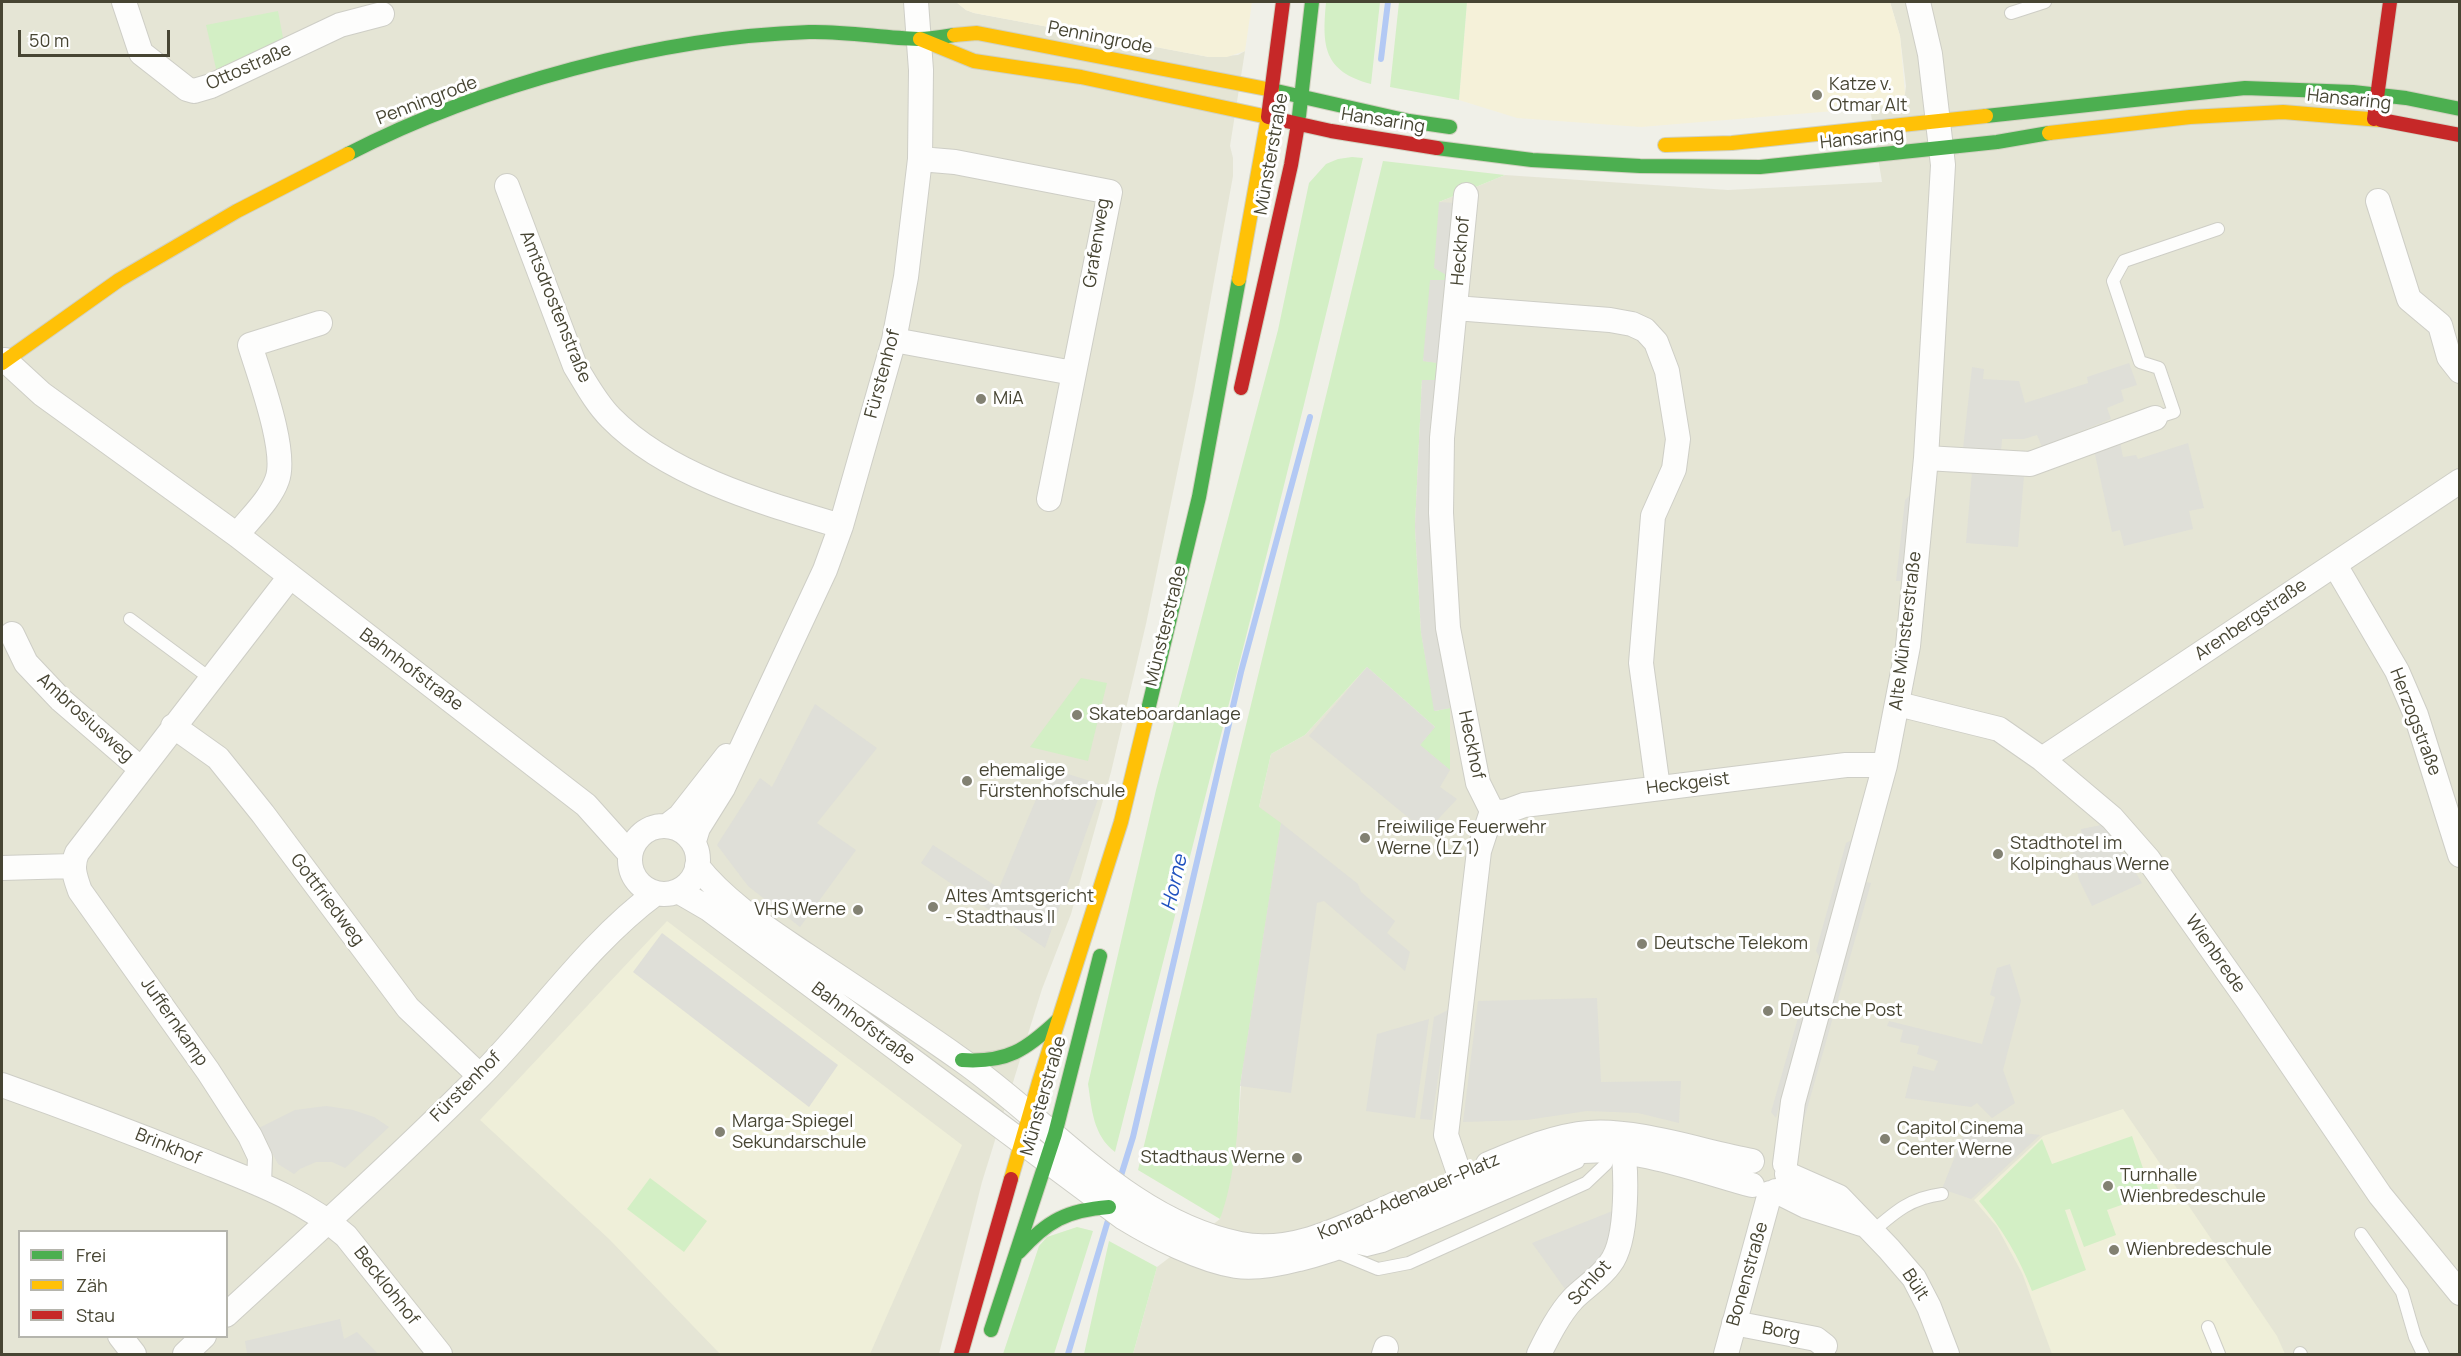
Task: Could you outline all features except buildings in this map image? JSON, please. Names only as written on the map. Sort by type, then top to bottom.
[{"type":"main road","name":"Münsterstraße","points":[[962,1354],[1030,1113],[1121,822],[1196,509],[1268,117],[1283,2]]},
{"type":"main road","name":"Münsterstraße","points":[[1237,406],[1288,178],[1298,124],[1312,2]]},
{"type":"main road","points":[[2374,119],[2390,2]]},
{"type":"main road","name":"Penningrode","points":[[3,360],[119,280],[237,211],[387,134],[478,99],[598,63],[648,51],[730,37],[811,32],[920,39],[977,33],[1272,90]]},
{"type":"main road","name":"Penningrode","points":[[920,39],[975,61],[1081,77],[1268,117]]},
{"type":"main road","name":"Hansaring","points":[[1652,146],[1732,143],[2245,88],[2320,89],[2376,93],[2460,109]]},
{"type":"main road","name":"Hansaring","points":[[1272,90],[1409,121],[1466,130]]},
{"type":"main road","name":"Hansaring","points":[[1268,117],[1413,145],[1521,159],[1640,166],[1760,167],[1997,142],[2079,128],[2190,117],[2283,112],[2374,119],[2460,135]]},
{"type":"main road","points":[[1128,846],[1157,731]]},
{"type":"main road","name":"Münsterstraße","points":[[986,1346],[1055,1134],[1103,947]]},
{"type":"main road","points":[[962,1060],[992,1062],[1011,1057],[1023,1051],[1060,1019]]},
{"type":"main road","points":[[1013,1259],[1043,1226],[1060,1215],[1088,1190]]},
{"type":"street","name":"Ottostraße","points":[[124,2],[141,53],[187,89],[194,91],[210,86],[340,26],[382,14]]},
{"type":"street","name":"Fürstenhof","points":[[693,842],[698,828],[723,788],[825,570],[841,526],[894,340],[906,278],[920,159],[920,39],[915,2]]},
{"type":"street","name":"Alte Münsterstraße","points":[[1770,1174],[1794,1102],[1885,765],[1908,646],[1926,458],[1942,202],[1942,148],[1939,120],[1930,54],[1918,2]]},
{"type":"street","name":"Grafenweg","points":[[920,159],[955,162],[1110,192],[1049,500]]},
{"type":"street","name":"Amtsdrostenstraße","points":[[507,186],[575,366],[590,392],[611,418],[668,462],[790,511],[841,526]]},
{"type":"street","name":"Heckhof","points":[[1466,195],[1442,438],[1441,513],[1448,628],[1478,783],[1491,811]]},
{"type":"street","points":[[2378,201],[2409,299],[2450,327],[2449,357],[2460,371]]},
{"type":"street","name":"Heckhof","points":[[1455,308],[1610,320],[1632,324],[1645,330],[1656,342],[1667,371],[1678,439],[1674,469],[1653,516],[1641,663],[1658,788]]},
{"type":"street","points":[[237,535],[273,489],[279,472],[273,421],[250,345],[320,323]]},
{"type":"street","points":[[894,340],[1073,374]]},
{"type":"street","name":"Bahnhofstraße","points":[[3,360],[42,394],[237,535],[289,578],[404,663],[586,805],[632,865],[640,884],[709,909],[1045,1161]]},
{"type":"street","points":[[1926,458],[2030,464],[2155,418]]},
{"type":"street","name":"Arenbergstraße","points":[[2042,759],[2460,481]]},
{"type":"street","name":"Herzogstraße","points":[[2336,565],[2397,671],[2416,715],[2460,855]]},
{"type":"street","name":"Ambrosiusweg","points":[[73,866],[77,853],[289,578]]},
{"type":"street","name":"Ambrosiusweg","points":[[12,634],[26,663],[61,700],[141,769]]},
{"type":"street","name":"Wienbrede","points":[[1898,704],[1999,729],[2042,759],[2112,818],[2148,859],[2250,1002],[2380,1195],[2460,1293]]},
{"type":"street","name":"Gottfriedweg","points":[[173,726],[218,758],[408,1008],[480,1076]]},
{"type":"street","name":"Fürstenhof","points":[[657,828],[680,816],[751,726]]},
{"type":"street","name":"Heckgeist","points":[[1491,811],[1504,812],[1524,805],[1846,765],[1885,765]]},
{"type":"street","name":"Bahnhofstraße","points":[[586,805],[657,828],[687,834],[698,852],[698,866],[722,894],[771,931],[962,1060],[1030,1113]]},
{"type":"street","points":[[1460,1176],[1446,1136],[1479,851],[1491,811]]},
{"type":"street","points":[[632,865],[639,836],[657,828]]},
{"type":"street","name":"Fürstenhof","points":[[596,946],[629,890],[632,865]]},
{"type":"street","points":[[2,868],[73,866]]},
{"type":"street","name":"Juffernkamp","points":[[73,866],[80,891],[208,1071],[250,1136],[260,1157],[259,1184]]},
{"type":"street","points":[[667,892],[687,885],[698,866]]},
{"type":"street","name":"Fürstenhof","points":[[228,1313],[329,1221],[480,1076],[596,946],[667,892]]},
{"type":"street","name":"Brinkhof","points":[[2,1085],[109,1123],[259,1184],[329,1221]]},
{"type":"street","name":"Konrad-Adenauer-Platz","points":[[1030,1113],[1055,1134],[1088,1190]]},
{"type":"street","name":"Konrad-Adenauer-Platz","points":[[1045,1161],[1088,1190],[1122,1207],[1163,1215],[1197,1232],[1241,1245],[1287,1245],[1334,1231],[1528,1147],[1590,1133],[1620,1146],[1770,1174]]},
{"type":"street","name":"Konrad-Adenauer-Platz","points":[[1122,1207],[1155,1237],[1236,1266],[1281,1263],[1339,1248],[1535,1163],[1569,1153],[1654,1140],[1770,1174]]},
{"type":"street","name":"Schlot","points":[[1539,1354],[1550,1332],[1573,1300],[1612,1262],[1624,1217],[1626,1181],[1620,1146]]},
{"type":"street","name":"Bült","points":[[1770,1174],[1839,1197],[1870,1228],[1914,1278],[1929,1307],[1947,1354]]},
{"type":"street","name":"Bonenstraße","points":[[1726,1354],[1770,1174]]},
{"type":"street","name":"Becklohhof","points":[[329,1221],[346,1236],[440,1354]]},
{"type":"street","name":"Borg","points":[[1734,1323],[1816,1339],[1825,1346]]},
{"type":"street","points":[[122,1338],[134,1354]]},
{"type":"street","points":[[185,1354],[202,1338]]},
{"type":"lane","points":[[2011,13],[2045,2]]},
{"type":"lane","points":[[2155,418],[2174,412],[2159,368],[2140,362],[2113,281],[2124,261],[2218,229]]},
{"type":"lane","points":[[130,620],[210,679]]},
{"type":"lane","points":[[1287,1245],[1339,1248],[1378,1269],[1409,1263],[1586,1183],[1606,1164],[1620,1146]]},
{"type":"lane","points":[[1870,1228],[1922,1197],[1942,1194]]},
{"type":"lane","points":[[2361,1234],[2402,1292],[2415,1337],[2423,1354]]},
{"type":"lane","points":[[2208,1327],[2218,1354]]},
{"type":"shaded area","points":[[2,2],[956,2],[974,13],[1209,57],[1238,55],[1245,51],[1230,146],[1233,176],[1194,391],[1146,624],[1111,772],[1071,914],[1042,989],[982,1182],[939,1354],[2,1354]]},
{"type":"shaded area","points":[[956,2],[1252,2],[1245,51],[1227,57],[1209,57],[974,13]]},
{"type":"shaded area","points":[[1467,2],[1890,2],[1900,36],[1905,94],[1899,102],[1892,105],[1870,108],[1641,127],[1517,118],[1459,100]]},
{"type":"shaded area","points":[[1890,2],[2459,2],[2459,1354],[1133,1354],[1157,1267],[1220,1219],[1239,1117],[1259,807],[1271,754],[1305,735],[1367,667],[1435,727],[1450,769],[1450,709],[1434,711],[1421,632],[1415,526],[1422,380],[1430,280],[1447,280],[1439,202],[1505,175],[1728,190],[1882,182],[1870,108],[1899,102],[1905,94],[1906,86],[1900,36]]},
{"type":"shaded area","points":[[1439,202],[1455,203],[1448,276],[1434,268]]},
{"type":"shaded area","points":[[1430,280],[1447,280],[1438,363],[1423,361]]},
{"type":"shaded area","points":[[2129,363],[2137,385],[2121,390],[2124,401],[2107,408],[2111,419],[2042,447],[2037,435],[2024,439],[2002,439],[2001,452],[1963,449],[1972,367],[1984,369],[1983,379],[2019,381],[2025,403],[2088,383],[2087,377]]},
{"type":"shaded area","points":[[1422,380],[1437,380],[1437,631],[1450,708],[1434,711],[1421,632],[1415,526]]},
{"type":"shaded area","points":[[2120,442],[2123,457],[2136,455],[2138,459],[2188,443],[2204,508],[2189,511],[2193,529],[2124,546],[2120,530],[2112,532],[2094,450]]},
{"type":"shaded area","points":[[1972,472],[2024,476],[2018,547],[1966,543]]},
{"type":"shaded area","points":[[1911,494],[1901,581],[1896,581],[1905,500]]},
{"type":"shaded area","points":[[1367,667],[1435,727],[1420,745],[1450,770],[1440,787],[1457,799],[1426,832],[1309,736]]},
{"type":"shaded area","points":[[815,704],[877,748],[817,823],[856,850],[800,927],[748,886],[717,845],[760,778],[772,787]]},
{"type":"shaded area","points":[[1049,768],[1103,785],[1045,948],[921,863],[933,845],[999,888]]},
{"type":"shaded area","points":[[1281,823],[1358,884],[1361,892],[1395,921],[1387,933],[1410,952],[1405,971],[1324,901],[1317,903],[1291,1093],[1240,1086]]},
{"type":"shaded area","points":[[2106,824],[2142,883],[2092,906],[2079,880],[2072,848],[2084,846],[2081,829]]},
{"type":"shaded area","points":[[1854,839],[1821,959],[1816,951],[1846,843]]},
{"type":"shaded area","points":[[1866,882],[1871,883],[1803,1123],[1797,1126]]},
{"type":"shaded area","name":"Marga-Spiegel Sekundarschule","points":[[667,921],[962,1145],[870,1354],[720,1354],[609,1239],[480,1120]]},
{"type":"shaded area","points":[[662,933],[838,1065],[809,1107],[633,972]]},
{"type":"shaded area","points":[[2010,964],[2021,1001],[2003,1070],[2015,1103],[1992,1118],[1977,1103],[1971,1107],[1905,1098],[1913,1066],[1934,1071],[1938,1061],[1917,1054],[1919,1046],[1900,1042],[1903,1030],[1887,1026],[1889,1021],[1982,1044],[1995,997],[1990,995],[1997,968]]},
{"type":"shaded area","points":[[1597,998],[1601,1082],[1681,1081],[1679,1123],[1638,1113],[1587,1111],[1527,1120],[1463,1122],[1478,1001]]},
{"type":"shaded area","points":[[1809,1000],[1776,1118],[1771,1112],[1802,1004]]},
{"type":"shaded area","points":[[1448,1010],[1432,1120],[1420,1119],[1434,1017]]},
{"type":"shaded area","points":[[1429,1019],[1415,1118],[1366,1111],[1377,1034]]},
{"type":"shaded area","points":[[326,1106],[353,1110],[374,1117],[389,1127],[345,1168],[332,1162],[316,1162],[294,1174],[278,1164],[259,1128],[295,1110]]},
{"type":"shaded area","name":"Wienbredeschule","points":[[2123,1109],[2277,1336],[2285,1354],[2052,1354],[2022,1273],[1997,1227],[1974,1200],[2043,1136]]},
{"type":"shaded area","points":[[1967,1126],[2040,1135],[1971,1199],[1942,1189]]},
{"type":"shaded area","points":[[1625,1206],[1618,1243],[1573,1300],[1532,1243]]},
{"type":"shaded area","points":[[340,1319],[344,1339],[357,1332],[378,1354],[247,1354],[245,1341]]},
{"type":"green space","points":[[1326,2],[1380,2],[1371,84],[1343,72],[1329,55],[1325,32]]},
{"type":"green space","points":[[1399,2],[1467,2],[1459,100],[1390,87]]},
{"type":"green space","points":[[278,11],[284,43],[217,73],[206,25]]},
{"type":"green space","points":[[1352,157],[1363,158],[1334,282],[1115,1152],[1098,1130],[1092,1112],[1088,1084],[1156,790],[1278,330],[1309,183],[1326,164]]},
{"type":"green space","points":[[1383,161],[1505,175],[1439,202],[1448,276],[1423,361],[1438,363],[1437,380],[1422,380],[1415,526],[1421,632],[1435,711],[1450,708],[1450,770],[1420,745],[1435,727],[1367,667],[1305,735],[1271,754],[1259,807],[1281,823],[1240,1086],[1232,1171],[1220,1219],[1138,1170]]},
{"type":"green space","name":"Skateboardanlage","points":[[1081,678],[1107,683],[1088,761],[1030,747]]},
{"type":"green space","points":[[2132,1136],[2147,1180],[2154,1177],[2159,1192],[2107,1210],[2116,1235],[2084,1247],[2070,1209],[2065,1210],[2086,1270],[2032,1291],[2009,1243],[1979,1201],[2042,1139],[2052,1164]]},
{"type":"green space","points":[[650,1178],[707,1221],[684,1252],[627,1209]]},
{"type":"green space","points":[[1077,1227],[1093,1231],[1054,1354],[1003,1354],[1039,1246],[1047,1237]]},
{"type":"green space","points":[[1109,1241],[1157,1267],[1133,1354],[1084,1354]]},
{"type":"waterway","name":"Horne","points":[[1381,59],[1388,2]]},
{"type":"waterway","name":"Horne","points":[[1119,1182],[1133,1137],[1241,672],[1310,417]]},
{"type":"waterway","name":"Horne","points":[[1068,1354],[1109,1217]]},
{"type":"traffic: fast","points":[[1299,116],[1312,2]]},
{"type":"traffic: fast","points":[[348,154],[400,129],[513,86],[572,69],[693,43],[809,32],[918,39],[954,35]]},
{"type":"traffic: fast","points":[[1986,116],[2245,88],[2353,92],[2406,98],[2460,109]]},
{"type":"traffic: fast","points":[[1272,90],[1409,121],[1450,127]]},
{"type":"traffic: fast","points":[[1437,148],[1532,160],[1640,166],[1760,167],[1997,142],[2049,133]]},
{"type":"traffic: fast","points":[[1147,714],[1199,497],[1239,279]]},
{"type":"traffic: fast","points":[[991,1330],[1055,1134],[1100,956]]},
{"type":"traffic: fast","points":[[962,1060],[1004,1057],[1025,1047],[1058,1020]]},
{"type":"traffic: fast","points":[[1019,1252],[1039,1232],[1059,1219],[1081,1211],[1109,1207]]},
{"type":"traffic: slow","points":[[954,35],[977,33],[1272,90]]},
{"type":"traffic: slow","points":[[920,39],[974,61],[1081,77],[1268,117],[1239,279]]},
{"type":"traffic: slow","points":[[2049,133],[2190,117],[2283,112],[2381,120]]},
{"type":"traffic: slow","points":[[1665,145],[1732,143],[1986,116]]},
{"type":"traffic: slow","points":[[2,363],[119,280],[237,211],[348,154]]},
{"type":"traffic: slow","points":[[1011,1179],[1039,1082],[1121,822],[1147,714]]},
{"type":"traffic: jam","points":[[1283,2],[1268,117],[1331,131],[1437,148]]},
{"type":"traffic: jam","points":[[2374,119],[2390,2]]},
{"type":"traffic: jam","points":[[2381,120],[2460,135]]},
{"type":"traffic: jam","points":[[1241,388],[1291,165],[1298,124]]},
{"type":"traffic: jam","points":[[961,1354],[1011,1179]]},
{"type":"place","name":"Katze v. Otmar Alt","points":[[1817,95]]},
{"type":"place","name":"MiA","points":[[981,399]]},
{"type":"place","name":"Skateboardanlage","points":[[1077,715]]},
{"type":"place","name":"ehemalige Fürstenhofschule","points":[[967,781]]},
{"type":"place","name":"Freiwilige Feuerwehr Werne (LZ 1)","points":[[1365,838]]},
{"type":"place","name":"Stadthotel im Kolpinghaus Werne","points":[[1998,854]]},
{"type":"place","name":"Altes Amtsgericht - Stadthaus II","points":[[933,907]]},
{"type":"place","name":"VHS Werne","points":[[858,910]]},
{"type":"place","name":"Deutsche Telekom","points":[[1642,944]]},
{"type":"place","name":"Deutsche Post","points":[[1768,1011]]},
{"type":"place","name":"Marga-Spiegel Sekundarschule","points":[[720,1132]]},
{"type":"place","name":"Capitol Cinema Center Werne","points":[[1885,1139]]},
{"type":"place","name":"Stadthaus Werne","points":[[1297,1158]]},
{"type":"place","name":"Turnhalle Wienbredeschule","points":[[2108,1186]]},
{"type":"place","name":"Wienbredeschule","points":[[2114,1250]]}]
